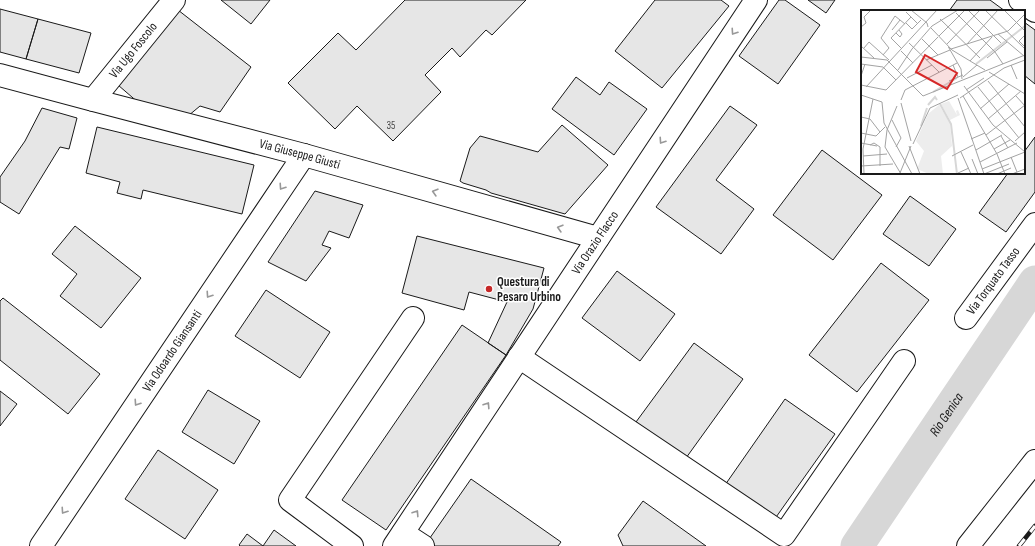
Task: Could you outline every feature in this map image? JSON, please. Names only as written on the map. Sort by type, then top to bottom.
[{"type":"street","name":"Via Ugo Foscolo","points":[[92,100],[174,0]]},
{"type":"street","name":"Via Orazio Flacco","points":[[399,539],[756,0]]},
{"type":"street","points":[[1020,0],[1035,11]]},
{"type":"street","name":"Via Giuseppe Giusti","points":[[0,75],[304,155],[598,238]]},
{"type":"street","name":"Via Odoardo Giansanti","points":[[41,546],[304,155]]},
{"type":"street","name":"Via Torquato Tasso","points":[[966,318],[1035,224]]},
{"type":"street","points":[[352,546],[290,500],[413,318]]},
{"type":"street","points":[[519,357],[784,535],[904,361]]},
{"type":"street","points":[[968,546],[1035,461]]},
{"type":"street","points":[[399,539],[423,546]]},
{"type":"building","points":[[221,0],[270,0],[251,24]]},
{"type":"building","points":[[405,0],[526,0],[492,35],[486,30],[460,57],[452,48],[425,75],[441,92],[393,141],[357,106],[335,129],[288,83],[338,33],[356,50]]},
{"type":"building","points":[[655,0],[721,0],[729,6],[662,88],[615,51]]},
{"type":"building","points":[[779,0],[785,0],[820,25],[778,84],[739,56]]},
{"type":"building","points":[[808,0],[835,0],[826,13]]},
{"type":"building","points":[[957,0],[990,0],[1004,10],[950,10]]},
{"type":"building","points":[[0,9],[38,19],[26,59],[0,52]]},
{"type":"building","points":[[178,10],[251,67],[220,112],[200,106],[188,116],[140,104],[118,85]]},
{"type":"building","points":[[38,19],[91,33],[79,73],[26,59]]},
{"type":"building","points":[[1025,23],[1035,30],[1035,84],[1025,76]]},
{"type":"building","points":[[576,77],[600,95],[609,82],[647,109],[614,155],[552,109]]},
{"type":"building","points":[[730,106],[757,125],[716,180],[754,209],[721,254],[656,207]]},
{"type":"building","points":[[42,108],[77,118],[69,149],[60,147],[19,214],[0,202],[0,177],[25,141]]},
{"type":"building","points":[[562,125],[608,165],[565,214],[491,193],[460,181],[470,148],[480,136],[538,152]]},
{"type":"building","points":[[97,127],[254,165],[242,214],[143,190],[141,199],[117,193],[120,182],[86,173]]},
{"type":"building","points":[[1035,137],[1035,192],[1006,232],[979,213],[1007,174],[1025,174],[1025,151]]},
{"type":"building","points":[[822,150],[882,195],[833,260],[773,215]]},
{"type":"building","points":[[315,191],[363,205],[349,238],[329,231],[322,245],[331,248],[306,281],[268,262]]},
{"type":"building","points":[[910,196],[956,229],[929,266],[883,234]]},
{"type":"building","points":[[75,226],[141,278],[101,328],[60,296],[77,274],[52,254]]},
{"type":"building","points":[[417,236],[544,268],[533,309],[506,355],[488,343],[507,302],[469,292],[464,310],[402,293]]},
{"type":"building","points":[[881,263],[929,300],[857,392],[809,355]]},
{"type":"building","points":[[617,271],[675,314],[640,361],[582,318]]},
{"type":"building","points":[[266,290],[330,332],[300,378],[235,336]]},
{"type":"building","points":[[3,298],[100,374],[68,414],[0,360],[0,301]]},
{"type":"building","points":[[462,325],[506,355],[386,530],[342,500]]},
{"type":"building","points":[[694,343],[743,379],[686,458],[636,422]]},
{"type":"building","points":[[208,390],[260,421],[234,464],[182,432]]},
{"type":"building","points":[[0,391],[17,404],[0,426]]},
{"type":"building","points":[[785,399],[835,434],[774,520],[725,485]]},
{"type":"building","points":[[158,450],[218,490],[185,539],[125,499]]},
{"type":"building","points":[[471,479],[561,542],[558,546],[425,545]]},
{"type":"building","points":[[643,501],[706,546],[623,546],[618,535]]},
{"type":"building","points":[[274,530],[296,546],[263,546]]},
{"type":"building","points":[[247,534],[263,546],[240,546],[239,545]]},
{"type":"waterway","name":"Rio Genica","points":[[857,546],[1035,282]]},
{"type":"railway","points":[[1019,546],[1035,526]]},
{"type":"place","name":"Questura di Pesaro Urbino","points":[[489,289]]}]
